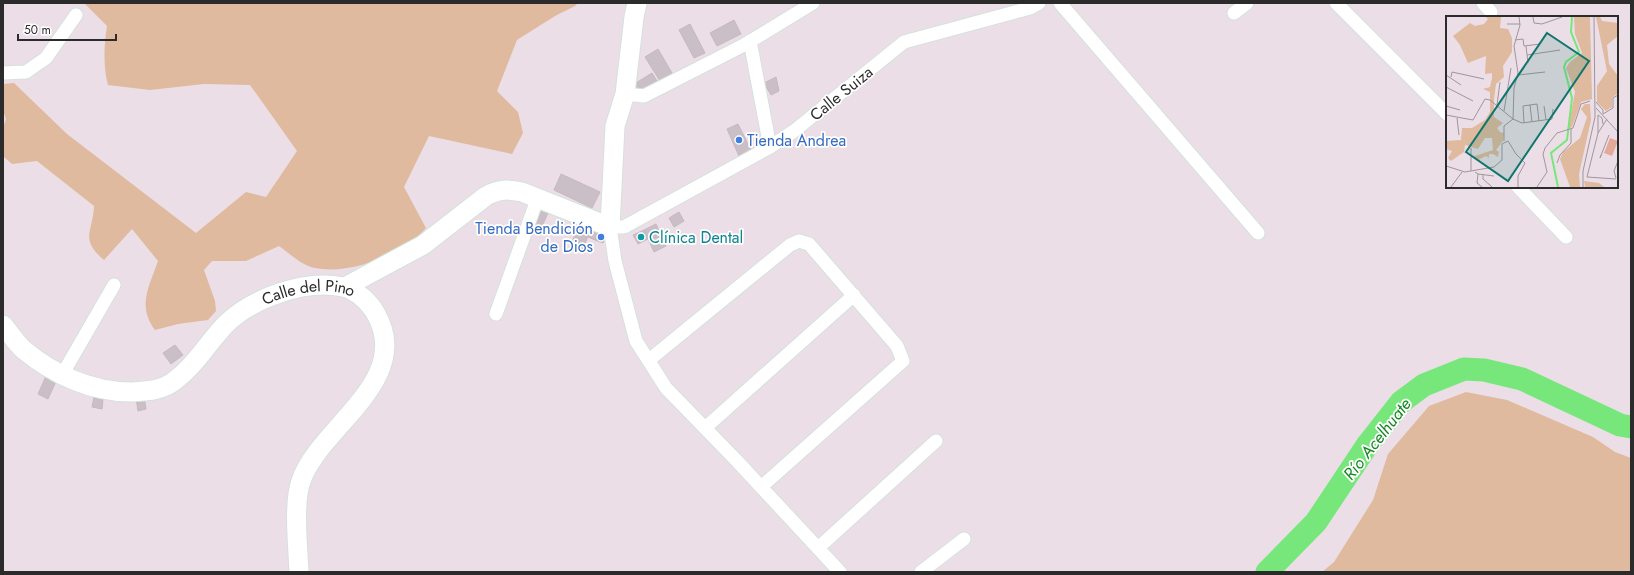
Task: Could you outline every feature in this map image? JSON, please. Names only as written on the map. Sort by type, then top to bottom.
[{"type":"main road","points":[[344,287],[423,245],[486,196],[496,191],[508,189],[538,197],[610,227],[615,126],[625,94],[637,3]]},
{"type":"main road","name":"Calle del Pino","points":[[3,325],[23,349],[62,375],[93,388],[114,392],[150,391],[161,389],[189,369],[226,324],[245,308],[261,300],[292,290],[318,286],[344,287],[365,299],[381,322],[384,348],[382,362],[370,390],[316,453],[301,480],[297,508],[299,572]]},
{"type":"street","points":[[625,94],[644,96],[750,41],[813,3]]},
{"type":"street","name":"Calle Suiza","points":[[610,227],[624,227],[770,147],[794,131],[904,42],[1030,8],[1039,3]]},
{"type":"street","points":[[1060,3],[1258,233]]},
{"type":"street","points":[[1234,13],[1246,3]]},
{"type":"street","points":[[1336,3],[1446,113]]},
{"type":"street","points":[[3,73],[26,72],[46,58],[76,15]]},
{"type":"street","points":[[750,41],[770,147]]},
{"type":"street","points":[[1519,188],[1566,236]]},
{"type":"street","points":[[496,314],[538,197]]},
{"type":"street","points":[[610,227],[615,261],[636,341],[666,388],[840,572]]},
{"type":"street","points":[[648,360],[790,245],[799,240],[809,244],[897,346],[903,361],[761,487]]},
{"type":"street","points":[[62,375],[114,285]]},
{"type":"street","points":[[705,428],[854,295]]},
{"type":"street","points":[[818,548],[936,441]]},
{"type":"street","points":[[922,572],[964,539]]},
{"type":"shaded area","points":[[84,3],[578,3],[517,40],[497,91],[518,112],[523,133],[512,154],[429,136],[404,187],[426,228],[416,238],[404,247],[375,261],[360,266],[344,268],[329,269],[310,267],[279,246],[246,261],[212,261],[204,270],[215,301],[216,311],[208,320],[178,324],[155,330],[147,313],[146,296],[158,261],[132,229],[104,260],[96,253],[90,241],[89,235],[94,206],[37,161],[12,164],[3,156],[3,128],[6,119],[3,111],[3,84],[14,83],[67,134],[196,233],[246,192],[266,197],[297,151],[250,85],[204,84],[150,90],[108,85],[104,56],[107,26]]},
{"type":"shaded area","points":[[1466,392],[1507,400],[1593,437],[1615,452],[1631,458],[1631,572],[1322,572],[1334,562],[1373,500],[1388,454],[1429,406]]},
{"type":"building","points":[[734,20],[741,34],[717,46],[710,33]]},
{"type":"building","points":[[690,24],[705,53],[694,58],[679,30]]},
{"type":"building","points":[[658,49],[672,73],[660,81],[645,57]]},
{"type":"building","points":[[652,73],[657,81],[636,94],[631,86]]},
{"type":"building","points":[[776,77],[779,91],[771,95],[764,83]]},
{"type":"building","name":"Tienda Andrea","points":[[738,124],[751,150],[739,156],[727,129]]},
{"type":"building","points":[[561,174],[600,192],[592,208],[554,190]]},
{"type":"building","points":[[538,209],[548,213],[539,233],[530,229]]},
{"type":"building","points":[[679,212],[684,221],[674,227],[669,218]]},
{"type":"building","points":[[580,224],[591,228],[583,249],[571,244]]},
{"type":"building","points":[[656,224],[666,246],[654,252],[644,230]]},
{"type":"building","points":[[591,228],[599,231],[595,240],[588,237]]},
{"type":"building","name":"Clínica Dental","points":[[644,230],[648,239],[638,244],[633,235]]},
{"type":"building","name":"Tienda Bendición de Dios","points":[[599,231],[606,234],[603,243],[595,240]]},
{"type":"building","points":[[175,345],[183,355],[171,364],[163,353]]},
{"type":"building","points":[[47,374],[57,379],[48,399],[38,394]]},
{"type":"building","points":[[94,397],[103,399],[102,409],[92,407]]},
{"type":"building","points":[[144,397],[146,409],[138,411],[136,398]]},
{"type":"waterway","name":"Río Acelhuate","points":[[1267,572],[1316,522],[1368,444],[1401,402],[1424,385],[1464,369],[1484,370],[1522,379],[1620,425],[1631,427]]},
{"type":"place","name":"Tienda Andrea","points":[[739,140]]},
{"type":"place","name":"Tienda Bendición de Dios","points":[[601,237]]},
{"type":"place","name":"Clínica Dental","points":[[641,237]]}]
